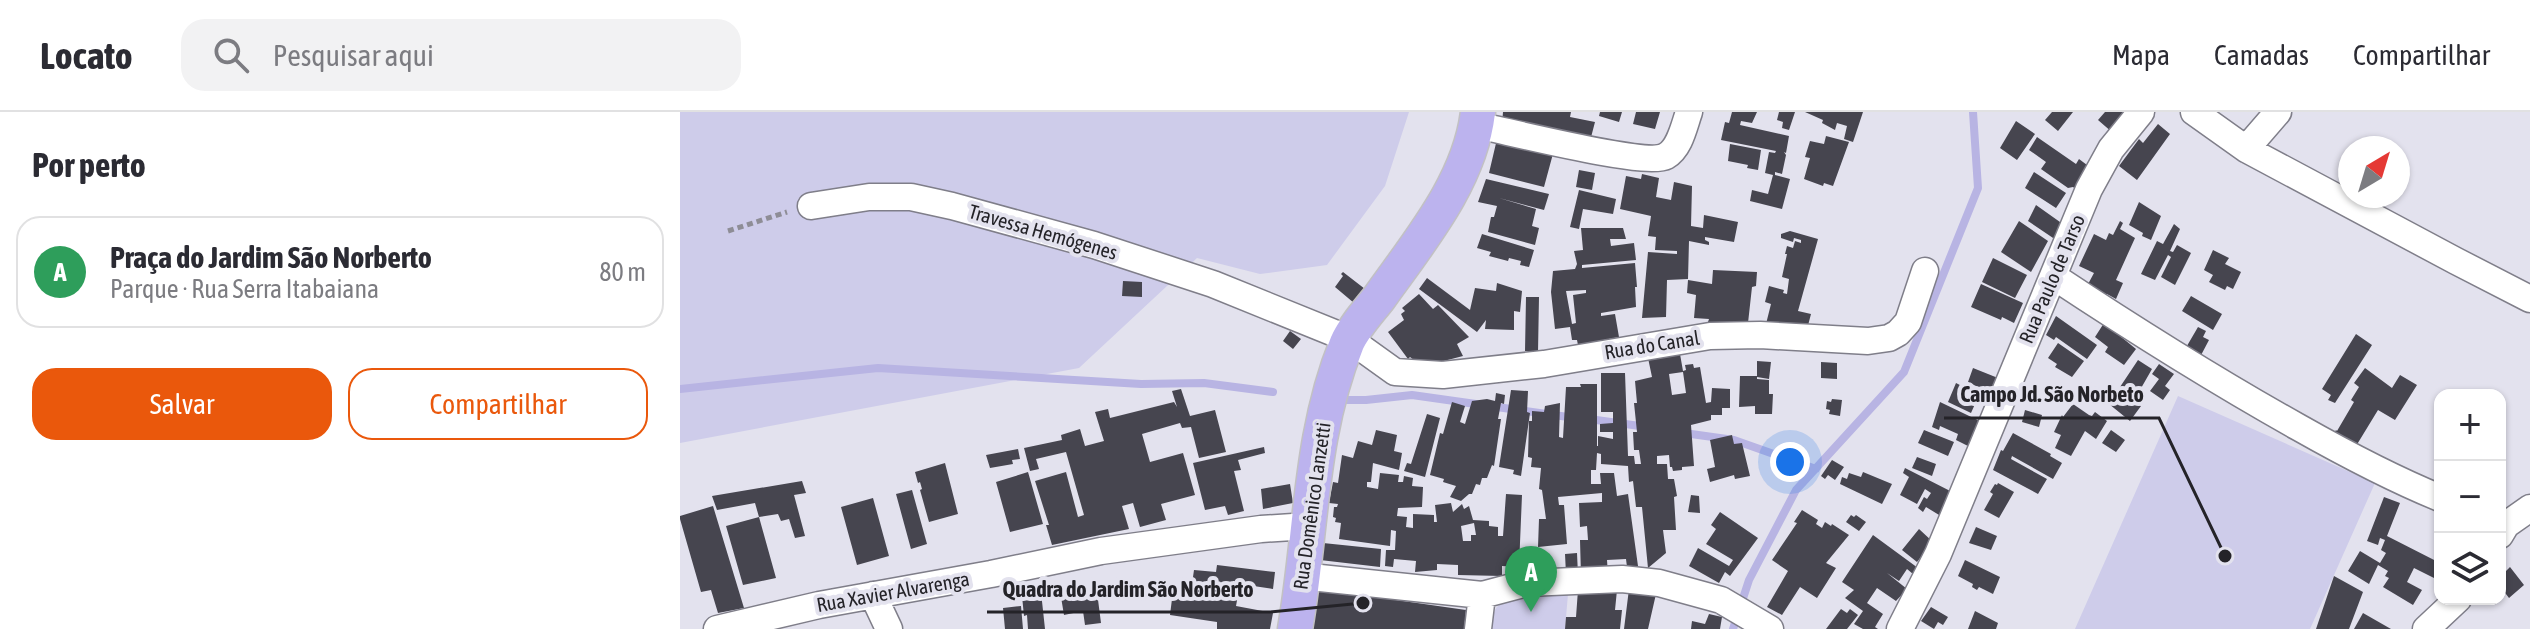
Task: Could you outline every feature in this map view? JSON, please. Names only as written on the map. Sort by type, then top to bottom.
[{"type":"main road","name":"Rua Domênico Lanzetti","points":[[1295,629],[1317,447],[1333,382],[1349,339],[1436,216],[1460,169],[1477,118]]},
{"type":"street","points":[[1477,118],[1615,154],[1654,159],[1674,150],[1689,112]]},
{"type":"street","name":"Rua Paulo de Tarso","points":[[1900,629],[1938,554],[2089,189],[2111,149],[2141,112]]},
{"type":"street","points":[[2194,112],[2246,149],[2530,299]]},
{"type":"street","points":[[2246,149],[2278,112]]},
{"type":"street","name":"Travessa Hemógenes","points":[[811,206],[869,197],[911,197],[952,206],[1094,245],[1213,284],[1349,339]]},
{"type":"street","name":"Rua do Canal","points":[[1349,339],[1395,372],[1443,375],[1544,364],[1710,336],[1760,335],[1868,341],[1889,338],[1908,322],[1925,271]]},
{"type":"street","points":[[2053,276],[2241,396],[2345,453],[2434,496]]},
{"type":"street","points":[[2506,525],[2530,508]]},
{"type":"street","name":"Rua Xavier Alvarenga","points":[[717,629],[819,605],[1101,551],[1261,529],[1308,526]]},
{"type":"street","points":[[1301,576],[1482,595],[1527,583],[1622,579],[1659,583],[1721,600],[1770,629]]},
{"type":"street","points":[[873,595],[889,629]]},
{"type":"street","points":[[1478,629],[1482,595]]},
{"type":"street","points":[[2426,629],[2452,605]]},
{"type":"path","points":[[728,231],[811,206]]},
{"type":"shaded area","points":[[680,112],[1409,112],[1385,186],[1327,265],[1260,274],[1197,258],[1079,368],[680,443]]},
{"type":"shaded area","points":[[2178,396],[2375,483],[2310,629],[2075,629]]},
{"type":"shaded area","points":[[1568,594],[1565,629],[1491,629],[1495,610],[1507,601]]},
{"type":"building","points":[[1503,112],[1571,112],[1570,117],[1595,122],[1589,145],[1502,124]]},
{"type":"building","points":[[1600,112],[1622,112],[1619,122],[1599,116]]},
{"type":"building","points":[[1636,112],[1660,112],[1655,129],[1633,124]]},
{"type":"building","points":[[1732,112],[1757,112],[1752,123],[1741,121],[1740,125],[1789,136],[1782,174],[1775,172],[1775,175],[1790,179],[1782,209],[1750,201],[1752,190],[1768,194],[1773,175],[1765,173],[1769,152],[1776,151],[1721,140],[1725,122],[1729,123]]},
{"type":"building","points":[[1779,112],[1795,112],[1789,130],[1782,128],[1783,122],[1777,120]]},
{"type":"building","points":[[1805,112],[1863,112],[1853,142],[1844,139],[1847,126],[1837,123],[1835,130],[1822,123],[1823,120]]},
{"type":"building","points":[[2052,112],[2073,112],[2058,131],[2045,120]]},
{"type":"building","points":[[2105,112],[2131,112],[2113,133],[2098,120]]},
{"type":"building","points":[[2016,121],[2035,134],[2017,160],[2000,148]]},
{"type":"building","points":[[2158,124],[2170,134],[2137,180],[2119,166],[2139,139],[2143,143]]},
{"type":"building","points":[[1826,136],[1849,142],[1833,186],[1804,179],[1810,158],[1805,157],[1810,141],[1824,144]]},
{"type":"building","points":[[2037,137],[2076,164],[2079,159],[2095,171],[2081,193],[2073,187],[2068,188],[2041,169],[2046,162],[2029,150]]},
{"type":"building","points":[[1497,139],[1554,150],[1544,187],[1489,173]]},
{"type":"building","points":[[1730,144],[1761,150],[1758,170],[1728,161]]},
{"type":"building","points":[[1579,170],[1595,173],[1592,190],[1576,187]]},
{"type":"building","points":[[2034,172],[2066,193],[2056,208],[2025,188]]},
{"type":"building","points":[[1642,174],[1659,178],[1656,197],[1671,200],[1674,182],[1692,186],[1691,226],[1703,228],[1704,215],[1738,222],[1734,242],[1705,237],[1709,245],[1689,241],[1688,279],[1667,280],[1666,317],[1642,318],[1648,252],[1677,254],[1677,251],[1655,250],[1656,237],[1648,236],[1651,216],[1620,209],[1626,176],[1641,179]]},
{"type":"building","points":[[1486,179],[1549,194],[1544,210],[1499,198],[1536,209],[1532,226],[1539,228],[1535,245],[1488,232],[1497,206],[1478,202]]},
{"type":"building","points":[[1579,190],[1616,199],[1613,214],[1583,209],[1579,229],[1570,227]]},
{"type":"building","points":[[2139,202],[2161,216],[2151,240],[2129,225]]},
{"type":"building","points":[[2036,205],[2067,227],[2059,242],[2028,221]]},
{"type":"building","points":[[2019,221],[2048,241],[2031,272],[2001,252]]},
{"type":"building","points":[[2120,221],[2123,223],[2120,229],[2135,238],[2116,280],[2123,283],[2116,299],[2107,294],[2105,299],[2087,286],[2094,273],[2079,266],[2094,234],[2106,240],[2109,233],[2113,235]]},
{"type":"building","points":[[2174,224],[2180,229],[2170,251],[2173,252],[2177,245],[2191,253],[2175,285],[2161,277],[2171,257],[2168,255],[2155,280],[2141,274],[2157,241],[2163,244]]},
{"type":"building","points":[[1581,228],[1623,228],[1626,239],[1610,239],[1611,246],[1634,243],[1636,260],[1582,265],[1582,268],[1635,263],[1636,307],[1601,313],[1601,316],[1615,314],[1619,337],[1578,345],[1577,340],[1572,340],[1570,327],[1555,329],[1551,292],[1553,271],[1575,269],[1574,251],[1583,250]],"holes":[[[1586,290],[1586,293],[1573,295],[1576,323],[1572,324],[1566,291]]]},
{"type":"building","points":[[1790,231],[1818,239],[1798,311],[1811,314],[1806,333],[1766,324],[1771,304],[1765,302],[1769,286],[1784,290],[1783,293],[1787,294],[1789,279],[1782,277],[1787,246],[1793,248],[1795,241],[1801,243],[1801,240],[1794,238],[1793,242],[1781,238],[1781,234]]},
{"type":"building","points":[[1482,234],[1534,250],[1529,267],[1520,265],[1521,261],[1489,256],[1491,252],[1477,248]]},
{"type":"building","points":[[2213,250],[2229,258],[2225,264],[2241,272],[2233,289],[2227,286],[2225,290],[2209,282],[2213,275],[2204,270]]},
{"type":"building","points":[[1993,258],[2027,275],[2015,298],[1982,282]]},
{"type":"building","points":[[1713,270],[1757,272],[1748,323],[1708,322],[1709,319],[1694,318],[1696,295],[1687,293],[1688,280],[1712,284]]},
{"type":"building","points":[[1343,272],[1365,289],[1354,303],[1335,287]]},
{"type":"building","points":[[1427,278],[1470,310],[1475,288],[1496,291],[1497,283],[1522,291],[1520,312],[1514,311],[1514,330],[1485,329],[1486,320],[1477,332],[1419,289]]},
{"type":"building","points":[[1123,281],[1142,282],[1142,297],[1122,296]]},
{"type":"building","points":[[1981,284],[2023,303],[2014,323],[1971,307]]},
{"type":"building","points":[[1419,294],[1433,309],[1438,305],[1469,337],[1457,344],[1463,356],[1440,362],[1408,359],[1388,332],[1404,320],[1401,314],[1405,311],[1402,308]]},
{"type":"building","points":[[2191,296],[2222,314],[2213,330],[2182,311]]},
{"type":"building","points":[[1526,297],[1539,297],[1538,352],[1525,351]]},
{"type":"building","points":[[2056,316],[2097,345],[2087,359],[2056,337],[2054,340],[2046,335]]},
{"type":"building","points":[[2104,323],[2136,349],[2124,365],[2105,352],[2108,347],[2095,337]]},
{"type":"building","points":[[2198,327],[2206,331],[2203,337],[2209,340],[2199,359],[2184,351]]},
{"type":"building","points":[[1290,331],[1301,339],[1293,349],[1283,341]]},
{"type":"building","points":[[2356,334],[2372,345],[2335,403],[2328,400],[2331,395],[2322,389]]},
{"type":"building","points":[[2058,343],[2084,361],[2072,377],[2055,367],[2057,364],[2048,358]]},
{"type":"building","points":[[1680,354],[1683,371],[1686,370],[1685,365],[1700,367],[1706,403],[1711,402],[1712,388],[1730,389],[1730,408],[1722,408],[1722,415],[1711,415],[1711,420],[1691,425],[1694,466],[1673,471],[1669,455],[1657,456],[1657,464],[1667,464],[1668,479],[1674,479],[1676,530],[1663,530],[1666,553],[1648,568],[1642,507],[1636,507],[1628,466],[1601,464],[1601,454],[1597,453],[1596,470],[1591,470],[1591,484],[1601,484],[1600,473],[1614,473],[1617,496],[1628,494],[1638,566],[1627,567],[1626,559],[1607,560],[1608,575],[1581,576],[1580,540],[1588,540],[1587,526],[1580,527],[1579,503],[1602,502],[1602,493],[1558,497],[1559,505],[1564,505],[1567,544],[1538,547],[1539,519],[1546,519],[1542,490],[1539,489],[1541,468],[1531,467],[1532,458],[1528,457],[1532,411],[1544,412],[1545,406],[1560,403],[1559,437],[1563,438],[1566,387],[1597,384],[1598,446],[1598,436],[1613,439],[1613,432],[1600,432],[1600,424],[1613,423],[1613,412],[1601,412],[1601,373],[1625,373],[1628,456],[1634,456],[1635,464],[1641,464],[1639,450],[1634,450],[1633,432],[1637,432],[1635,381],[1652,377],[1648,358]],"holes":[[[1683,372],[1686,393],[1672,395],[1669,374]]]},
{"type":"building","points":[[2138,360],[2152,369],[2136,397],[2120,387]]},
{"type":"building","points":[[1757,361],[1771,362],[1769,379],[1757,379],[1769,380],[1769,394],[1773,394],[1772,414],[1755,414],[1755,406],[1739,407],[1740,376],[1757,376]]},
{"type":"building","points":[[1821,362],[1837,363],[1837,379],[1821,378]]},
{"type":"building","points":[[2159,364],[2174,374],[2165,386],[2170,390],[2163,400],[2150,391],[2159,379],[2152,374]]},
{"type":"building","points":[[1973,368],[2008,382],[2000,397],[1984,389],[1983,392],[1968,382]]},
{"type":"building","points":[[2365,368],[2392,388],[2400,375],[2417,385],[2395,420],[2378,410],[2353,451],[2331,438],[2354,402],[2351,400],[2359,387],[2354,383]]},
{"type":"building","points":[[1956,383],[1979,395],[1971,413],[1948,402]]},
{"type":"building","points":[[1181,389],[1190,416],[1215,410],[1226,452],[1199,458],[1191,427],[1182,428],[1180,423],[1142,434],[1150,462],[1183,453],[1195,495],[1161,504],[1166,520],[1140,527],[1133,503],[1122,506],[1129,529],[1052,545],[1035,481],[1066,472],[1078,517],[1084,515],[1066,452],[1036,459],[1039,469],[1030,471],[1024,448],[1062,440],[1061,435],[1080,429],[1085,446],[1104,441],[1095,412],[1108,409],[1110,418],[1174,402],[1177,407],[1172,391]]},
{"type":"building","points":[[1511,390],[1528,391],[1527,412],[1530,413],[1521,476],[1513,474],[1514,470],[1499,467]]},
{"type":"building","points":[[1496,393],[1505,395],[1498,419],[1501,419],[1494,466],[1487,478],[1482,478],[1480,485],[1476,484],[1472,494],[1461,501],[1450,497],[1456,486],[1430,475],[1440,433],[1443,434],[1452,402],[1465,406],[1460,422],[1465,424],[1472,401],[1495,401]]},
{"type":"building","points":[[2127,396],[2141,406],[2130,421],[2109,404],[2114,398],[2121,404]]},
{"type":"building","points":[[1832,399],[1842,400],[1840,416],[1829,414],[1830,410],[1826,409],[1827,401],[1831,402]]},
{"type":"building","points":[[1940,402],[1988,425],[1980,452],[1956,440],[1958,434],[1940,426],[1939,430],[1932,427]]},
{"type":"building","points":[[2073,404],[2089,415],[2095,412],[2107,421],[2096,439],[2085,431],[2071,456],[2055,448],[2061,435],[2054,432],[2062,415]]},
{"type":"building","points":[[2025,410],[2042,415],[2039,427],[2022,422]]},
{"type":"building","points":[[1427,414],[1440,418],[1425,477],[1404,471],[1407,463],[1411,464]]},
{"type":"building","points":[[1376,430],[1397,435],[1394,451],[1402,453],[1399,470],[1373,463],[1371,482],[1367,482],[1367,487],[1378,489],[1380,473],[1399,475],[1398,482],[1403,482],[1404,476],[1413,478],[1412,486],[1423,487],[1422,507],[1398,508],[1397,516],[1407,517],[1406,527],[1413,528],[1413,514],[1434,515],[1434,522],[1437,522],[1435,505],[1451,503],[1453,512],[1462,504],[1464,509],[1469,506],[1473,520],[1489,521],[1489,526],[1498,527],[1498,536],[1503,536],[1506,494],[1522,495],[1519,567],[1502,566],[1502,576],[1458,575],[1458,565],[1437,564],[1437,570],[1415,572],[1416,561],[1394,559],[1393,567],[1385,566],[1386,550],[1395,550],[1396,531],[1391,530],[1390,546],[1339,539],[1341,523],[1335,522],[1336,518],[1333,517],[1334,507],[1338,504],[1329,503],[1333,482],[1338,483],[1342,455],[1353,458],[1358,441],[1372,445]],"holes":[[[1474,523],[1476,535],[1471,535],[1471,541],[1463,541],[1461,526]]]},
{"type":"building","points":[[1924,430],[1954,442],[1948,456],[1918,443]]},
{"type":"building","points":[[2111,430],[2125,440],[2116,452],[2102,443]]},
{"type":"building","points":[[2013,433],[2062,463],[2053,479],[2012,456],[2011,459],[2047,479],[2038,494],[1993,470],[2001,450]]},
{"type":"building","points":[[1732,435],[1734,444],[1742,443],[1750,476],[1735,479],[1734,475],[1710,482],[1707,469],[1715,467],[1710,440]]},
{"type":"building","points":[[1264,447],[1265,453],[1238,460],[1241,470],[1234,471],[1244,511],[1228,515],[1225,506],[1205,510],[1193,463]]},
{"type":"building","points":[[1018,449],[1020,459],[1012,460],[1013,464],[990,468],[986,455]]},
{"type":"building","points":[[1917,457],[1936,464],[1932,476],[1912,468]]},
{"type":"building","points":[[1832,460],[1844,467],[1835,480],[1828,475],[1825,479],[1821,476]]},
{"type":"building","points":[[945,463],[958,514],[929,522],[915,472]]},
{"type":"building","points":[[1905,468],[1960,496],[1944,518],[1926,507],[1923,512],[1918,508],[1924,497],[1927,499],[1931,493],[1925,489],[1917,504],[1900,495],[1909,477],[1903,473]]},
{"type":"building","points":[[1028,472],[1043,524],[1010,532],[996,482]]},
{"type":"building","points":[[1863,472],[1892,484],[1882,504],[1840,484],[1842,477],[1847,479],[1849,473],[1861,477]]},
{"type":"building","points":[[802,481],[806,493],[794,495],[805,536],[795,538],[789,519],[781,521],[778,514],[759,517],[755,503],[717,510],[712,496]]},
{"type":"building","points":[[1998,483],[2014,492],[1999,518],[1984,510],[1993,494],[1990,492]]},
{"type":"building","points":[[1290,484],[1293,503],[1263,509],[1261,489]]},
{"type":"building","points":[[912,490],[927,544],[911,549],[896,494]]},
{"type":"building","points":[[1691,495],[1699,496],[1700,513],[1688,512]]},
{"type":"building","points":[[2384,497],[2400,503],[2387,536],[2434,560],[2434,578],[2414,568],[2407,582],[2422,590],[2413,605],[2383,587],[2389,578],[2385,576],[2388,571],[2378,565],[2369,584],[2348,571],[2360,551],[2380,563],[2386,553],[2381,550],[2385,540],[2380,538],[2378,545],[2367,541]]},
{"type":"building","points":[[873,498],[889,556],[857,565],[841,507]]},
{"type":"building","points":[[713,506],[744,608],[718,613],[711,590],[701,592],[680,519],[680,516]]},
{"type":"building","points":[[1802,510],[1818,520],[1816,524],[1822,528],[1825,522],[1849,535],[1826,563],[1836,568],[1817,598],[1800,587],[1782,615],[1767,607],[1788,571],[1772,560],[1797,523],[1794,522]]},
{"type":"building","points":[[1720,512],[1758,538],[1730,576],[1725,572],[1719,583],[1689,566],[1698,548],[1729,566],[1733,560],[1706,544],[1716,529],[1711,525]]},
{"type":"building","points":[[1851,515],[1866,522],[1859,531],[1846,522]]},
{"type":"building","points":[[759,517],[776,578],[743,585],[726,526]]},
{"type":"building","points":[[1976,527],[1997,536],[1991,550],[1969,543]]},
{"type":"building","points":[[1919,529],[1933,542],[1917,562],[1902,550]]},
{"type":"building","points":[[1873,535],[1918,568],[1913,574],[1907,569],[1899,581],[1887,573],[1907,589],[1896,601],[1877,588],[1867,603],[1883,614],[1875,627],[1878,629],[1863,629],[1854,624],[1863,611],[1845,598],[1854,590],[1842,582]]},
{"type":"building","points":[[1323,543],[1381,549],[1380,567],[1320,560]]},
{"type":"building","points":[[1577,553],[1578,575],[1566,574],[1565,554]]},
{"type":"building","points":[[1965,560],[2000,577],[1993,594],[1979,587],[1977,590],[1972,587],[1973,584],[1958,576]]},
{"type":"building","points":[[1217,565],[1275,572],[1273,589],[1240,584],[1236,606],[1273,613],[1270,629],[1217,629],[1217,622],[1170,615],[1175,596],[1190,598],[1194,570],[1216,572]]},
{"type":"building","points":[[2510,567],[2524,585],[2509,598],[2506,594],[2506,571]]},
{"type":"building","points":[[2334,576],[2363,592],[2349,629],[2316,629]]},
{"type":"building","points":[[1312,588],[1466,610],[1464,629],[1306,629]]},
{"type":"building","points":[[1629,589],[1656,594],[1648,629],[1624,629]]},
{"type":"building","points":[[1578,590],[1617,590],[1615,610],[1622,610],[1620,629],[1565,629],[1566,617],[1576,617]]},
{"type":"building","points":[[1041,592],[1045,629],[1028,629],[1022,596]]},
{"type":"building","points":[[1097,592],[1101,623],[1085,625],[1083,611],[1064,615],[1061,597]]},
{"type":"building","points":[[1021,606],[1023,629],[1005,629],[1003,608]]},
{"type":"building","points":[[1931,607],[1948,617],[1943,625],[1938,622],[1934,629],[1921,621]]},
{"type":"building","points":[[1841,609],[1847,613],[1850,609],[1858,615],[1847,629],[1826,629]]},
{"type":"building","points":[[1975,611],[1998,623],[1996,629],[1968,629]]},
{"type":"building","points":[[2363,613],[2391,629],[2354,629]]},
{"type":"building","points":[[1709,614],[1722,617],[1720,629],[1691,629],[1692,621],[1705,624]]},
{"type":"waterway","points":[[1733,629],[1749,580],[1796,490],[1904,372],[1978,188],[1973,112]]},
{"type":"waterway","points":[[680,389],[878,368],[1141,384],[1204,383],[1273,392]]},
{"type":"waterway","points":[[1346,400],[1412,395],[1575,418]]},
{"type":"waterway","points":[[1589,419],[1647,427]]},
{"type":"waterway","points":[[1684,433],[1734,440],[1816,469]]},
{"type":"place","name":"Campo Jd. São Norbeto","points":[[2225,556]]},
{"type":"place","name":"Quadra do Jardim São Norberto","points":[[1363,603]]},
{"type":"place","name":"Praça do Jardim São Norberto","points":[[1531,612]]}]
